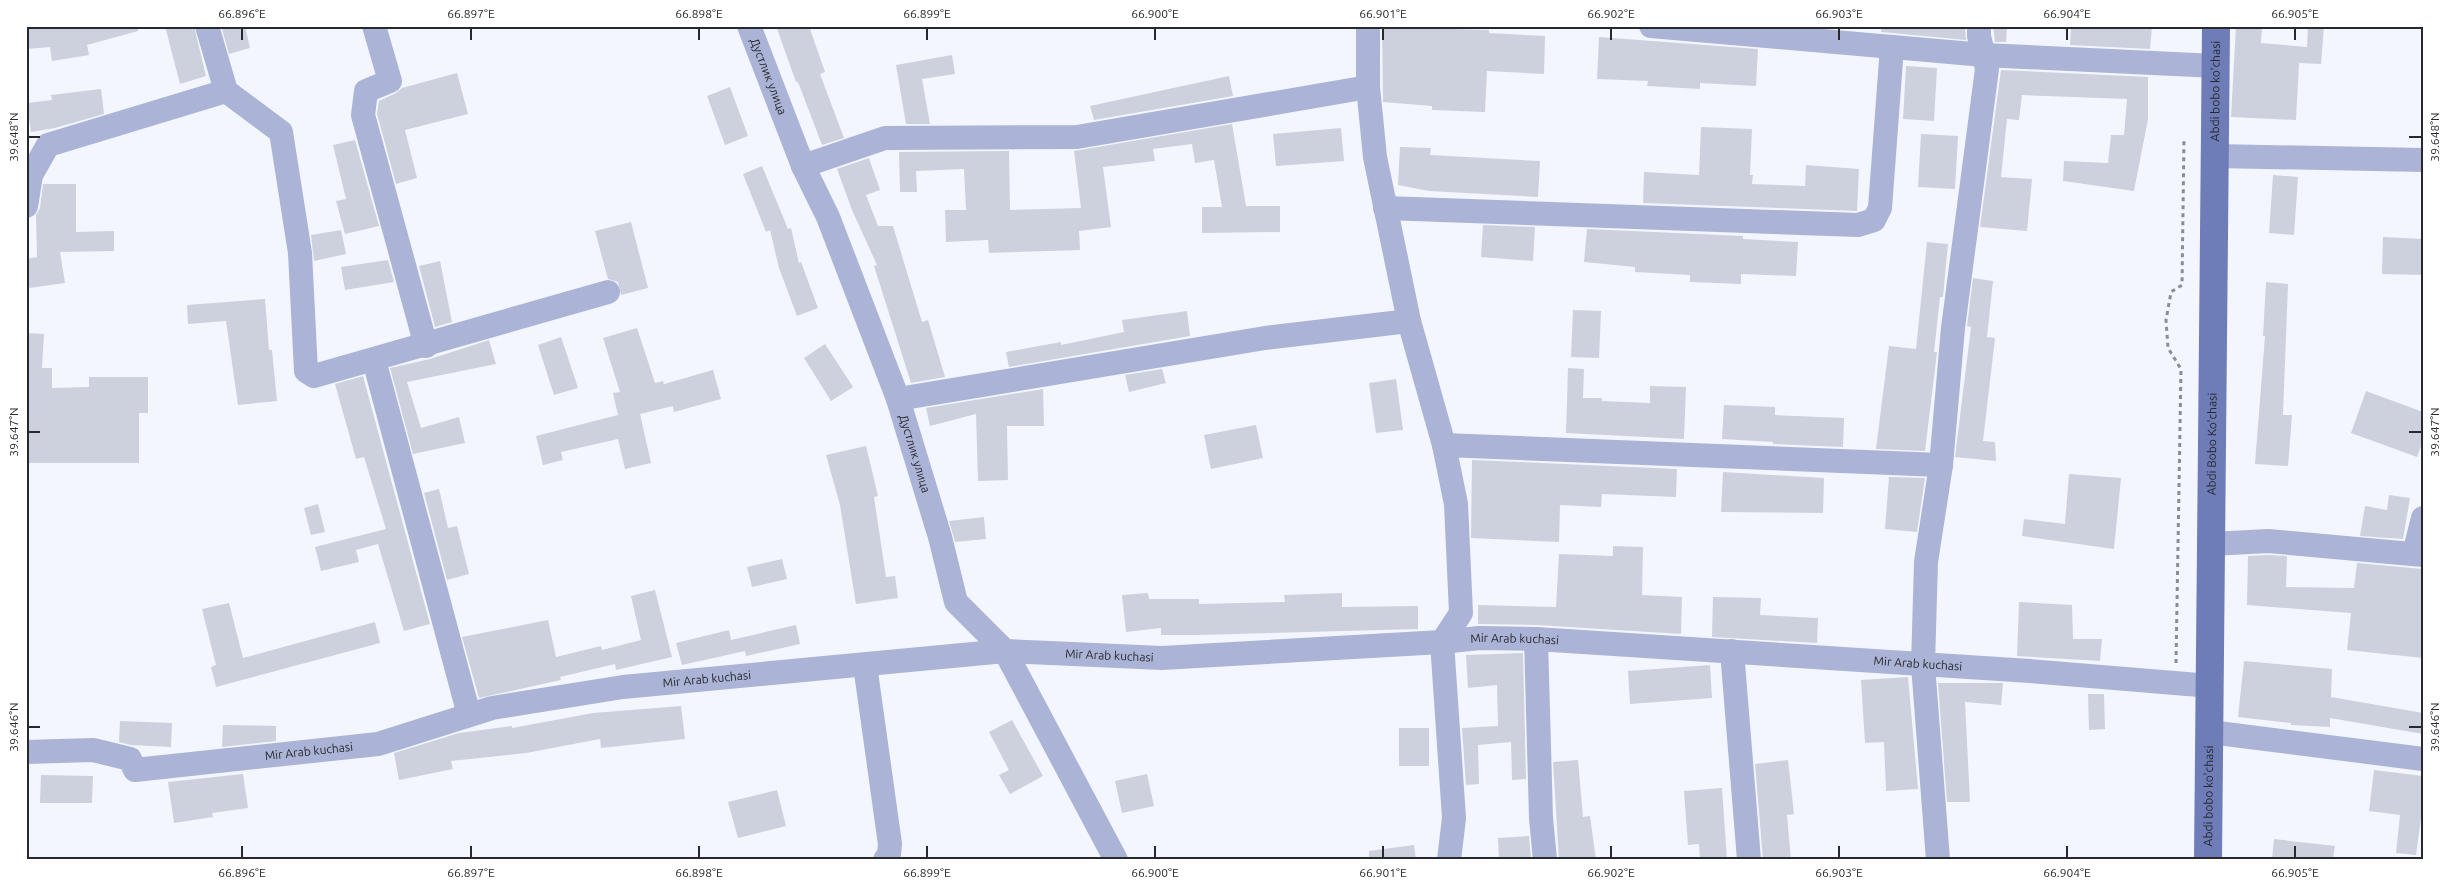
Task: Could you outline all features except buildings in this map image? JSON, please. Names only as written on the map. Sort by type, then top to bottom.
[{"type":"main road","name":"Abdi bobo ko'chasi","points":[[2214,156],[2216,26]]},
{"type":"main road","name":"Abdi Bobo Ko'chasi","points":[[2210,732],[2214,156]]},
{"type":"main road","name":"Abdi bobo ko'chasi","points":[[2208,860],[2210,732]]},
{"type":"street","points":[[207,26],[226,91],[281,132],[300,253],[306,371],[314,376],[426,346],[608,292]]},
{"type":"street","points":[[374,26],[390,81],[366,91],[363,115],[426,346]]},
{"type":"street","name":"Дустлик улица","points":[[749,26],[803,166],[828,218],[898,399],[940,537],[956,602],[1005,651],[1116,860]]},
{"type":"street","points":[[1368,26],[1368,87],[1375,157],[1409,321],[1444,445],[1456,504],[1461,613],[1442,642],[1454,818],[1449,860]]},
{"type":"street","points":[[1651,26],[1788,32],[1892,47],[1984,55],[2216,66]]},
{"type":"street","points":[[1938,860],[1923,665],[1926,562],[1941,465],[1953,328],[1987,69],[1979,36],[1979,26]]},
{"type":"street","points":[[1385,208],[1858,225],[1874,220],[1880,208],[1892,47]]},
{"type":"street","points":[[803,166],[885,138],[1077,137],[1368,87]]},
{"type":"street","points":[[27,199],[30,175],[48,146],[226,91]]},
{"type":"street","points":[[2214,156],[2423,160]]},
{"type":"street","points":[[898,399],[1265,338],[1409,321]]},
{"type":"street","points":[[374,360],[469,715]]},
{"type":"street","points":[[1444,445],[1941,465]]},
{"type":"street","points":[[2212,544],[2268,542],[2418,554],[2423,518]]},
{"type":"street","name":"Mir Arab kuchasi","points":[[26,752],[94,750],[130,759],[135,770],[378,744],[492,708],[623,687],[1005,651],[1162,658],[1442,642],[1479,638],[1536,639],[2030,671],[2211,686]]},
{"type":"street","points":[[1536,639],[1541,818],[1545,860]]},
{"type":"street","points":[[1732,651],[1749,860]]},
{"type":"street","points":[[865,665],[890,844],[889,854],[885,860]]},
{"type":"street","points":[[2210,732],[2423,759]]},
{"type":"path","points":[[2177,683],[2176,614],[2182,369],[2168,348],[2166,320],[2171,292],[2182,285],[2184,138]]}]
